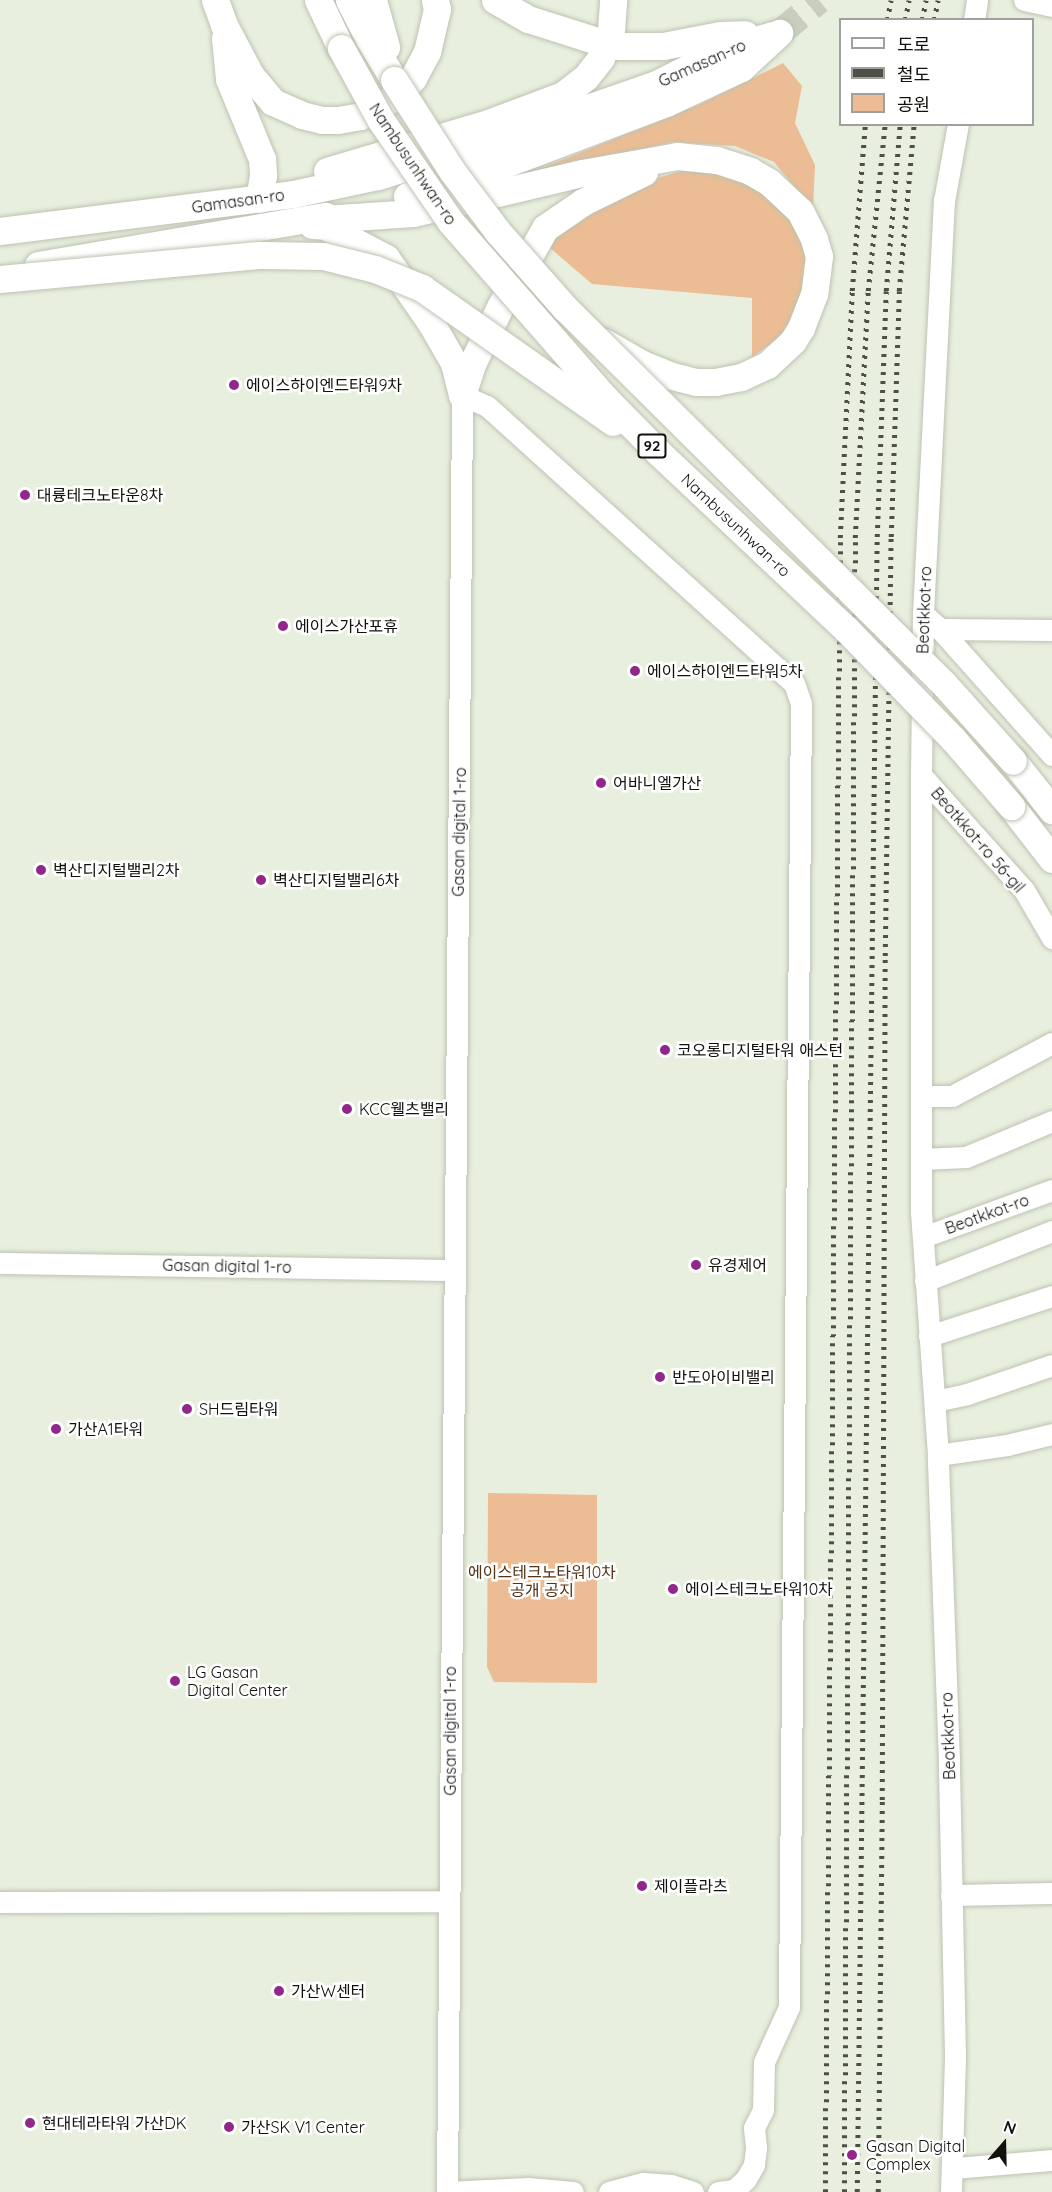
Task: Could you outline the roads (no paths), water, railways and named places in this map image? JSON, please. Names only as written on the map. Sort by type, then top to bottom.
[{"type":"main road","name":"Nambusunhwan-ro","points":[[318,0],[380,119],[450,221],[606,399],[658,452],[846,629],[953,739],[1011,806],[1052,859]]},
{"type":"main road","name":"Nambusunhwan-ro","points":[[349,0],[376,37],[394,80],[452,171],[497,231],[588,332],[944,684],[1013,761],[1052,810]]},
{"type":"main road","points":[[373,0],[376,37]]},
{"type":"main road","points":[[495,0],[528,19],[605,43],[663,46],[720,35],[779,33]]},
{"type":"main road","points":[[293,194],[326,171],[491,122],[563,95],[586,77],[601,58],[611,31],[613,0]]},
{"type":"main road","points":[[219,12],[251,76],[273,102],[302,115],[338,120],[360,116],[400,93],[422,64],[427,52],[430,8]]},
{"type":"main road","points":[[219,12],[229,79],[262,159],[263,175],[259,199]]},
{"type":"main road","name":"Gamasan-ro","points":[[0,231],[259,199],[378,176],[507,136],[656,84],[726,50],[779,33]]},
{"type":"main road","name":"Gamasan-ro","points":[[0,266],[34,265],[298,221],[406,196],[502,165],[666,103],[741,68],[779,33]]},
{"type":"main road","points":[[298,221],[413,213],[582,173],[677,156],[735,164],[769,182],[800,211],[814,239],[819,256],[818,274],[801,328],[793,341],[767,365],[741,377],[716,382],[696,382],[672,376],[642,364],[588,332]]},
{"type":"main road","points":[[462,395],[473,362],[500,306],[545,228],[607,189],[677,156]]},
{"type":"main road","points":[[298,221],[326,226],[386,258],[431,323],[454,363],[462,395]]},
{"type":"main road","points":[[0,279],[261,255],[323,256],[375,268],[422,288],[658,452]]},
{"type":"street","points":[[974,18],[977,0]]},
{"type":"street","points":[[1024,0],[1052,6]]},
{"type":"street","name":"Beotkkot-ro","points":[[951,2192],[954,2168],[955,2055],[938,1455],[922,1237],[921,775],[923,614],[944,201],[957,126]]},
{"type":"street","points":[[462,395],[487,406],[795,683],[801,703],[789,2007],[764,2062],[763,2109],[754,2128],[756,2148],[754,2165],[746,2179],[734,2190],[718,2192]]},
{"type":"street","name":"Gasan digital 1-ro","points":[[447,2192],[462,395]]},
{"type":"street","points":[[923,614],[940,629],[1052,755]]},
{"type":"street","points":[[940,629],[1052,630]]},
{"type":"street","name":"Beotkkot-ro 56-gil","points":[[921,775],[1024,890],[1052,938]]},
{"type":"street","points":[[922,1096],[951,1096],[1052,1043]]},
{"type":"street","points":[[922,1159],[966,1157],[1052,1121]]},
{"type":"street","name":"Beotkkot-ro","points":[[922,1237],[1052,1190]]},
{"type":"street","points":[[925,1281],[1052,1231]]},
{"type":"street","name":"Gasan digital 1-ro","points":[[0,1263],[453,1270]]},
{"type":"street","points":[[929,1336],[1052,1296]]},
{"type":"street","points":[[935,1401],[967,1394],[1052,1365]]},
{"type":"street","points":[[938,1455],[1007,1445],[1052,1434]]},
{"type":"street","points":[[951,1895],[1052,1893]]},
{"type":"street","points":[[0,1902],[449,1901]]},
{"type":"street","points":[[954,2168],[1052,2160]]},
{"type":"street","points":[[609,2192],[643,2183],[670,2186],[693,2192]]},
{"type":"street","points":[[447,2192],[528,2188],[573,2192]]},
{"type":"tunnel","points":[[779,33],[819,0]]},
{"type":"railway","points":[[887,18],[891,0]]},
{"type":"railway","points":[[905,18],[909,0]]},
{"type":"railway","points":[[922,18],[926,0]]},
{"type":"railway","points":[[934,18],[938,0]]},
{"type":"railway","points":[[825,2192],[840,538],[852,291],[865,126]]},
{"type":"railway","points":[[844,2192],[855,538],[868,291],[885,126]]},
{"type":"railway","points":[[857,2192],[877,537],[886,291],[900,126]]},
{"type":"railway","points":[[878,2192],[885,956],[891,537],[899,291],[914,126]]},
{"type":"place","name":"에이스하이엔드타워9차","points":[[234,385]]},
{"type":"place","name":"대륭테크노타운8차","points":[[25,495]]},
{"type":"place","name":"에이스가산포휴","points":[[283,626]]},
{"type":"place","name":"에이스하이엔드타워5차","points":[[635,671]]},
{"type":"place","name":"어바니엘가산","points":[[601,783]]},
{"type":"place","name":"벽산디지털밸리2차","points":[[41,870]]},
{"type":"place","name":"벽산디지털밸리6차","points":[[261,880]]},
{"type":"place","name":"코오롱디지털타워 애스턴","points":[[665,1050]]},
{"type":"place","name":"KCC웰츠밸리","points":[[347,1109]]},
{"type":"place","name":"유경제어","points":[[696,1265]]},
{"type":"place","name":"반도아이비밸리","points":[[660,1377]]},
{"type":"place","name":"SH드림타워","points":[[187,1409]]},
{"type":"place","name":"가산A1타워","points":[[56,1429]]},
{"type":"place","name":"에이스테크노타워10차","points":[[673,1589]]},
{"type":"place","name":"LG Gasan Digital Center","points":[[175,1681]]},
{"type":"place","name":"제이플라츠","points":[[642,1886]]},
{"type":"place","name":"가산W센터","points":[[279,1991]]},
{"type":"place","name":"현대테라타워 가산DK","points":[[30,2123]]},
{"type":"place","name":"가산SK V1 Center","points":[[229,2127]]},
{"type":"place","name":"Gasan Digital Complex","points":[[852,2155]]},
{"type":"park label","name":"에이스테크노타워10차 공개 공지","points":[[542,1581]]}]
